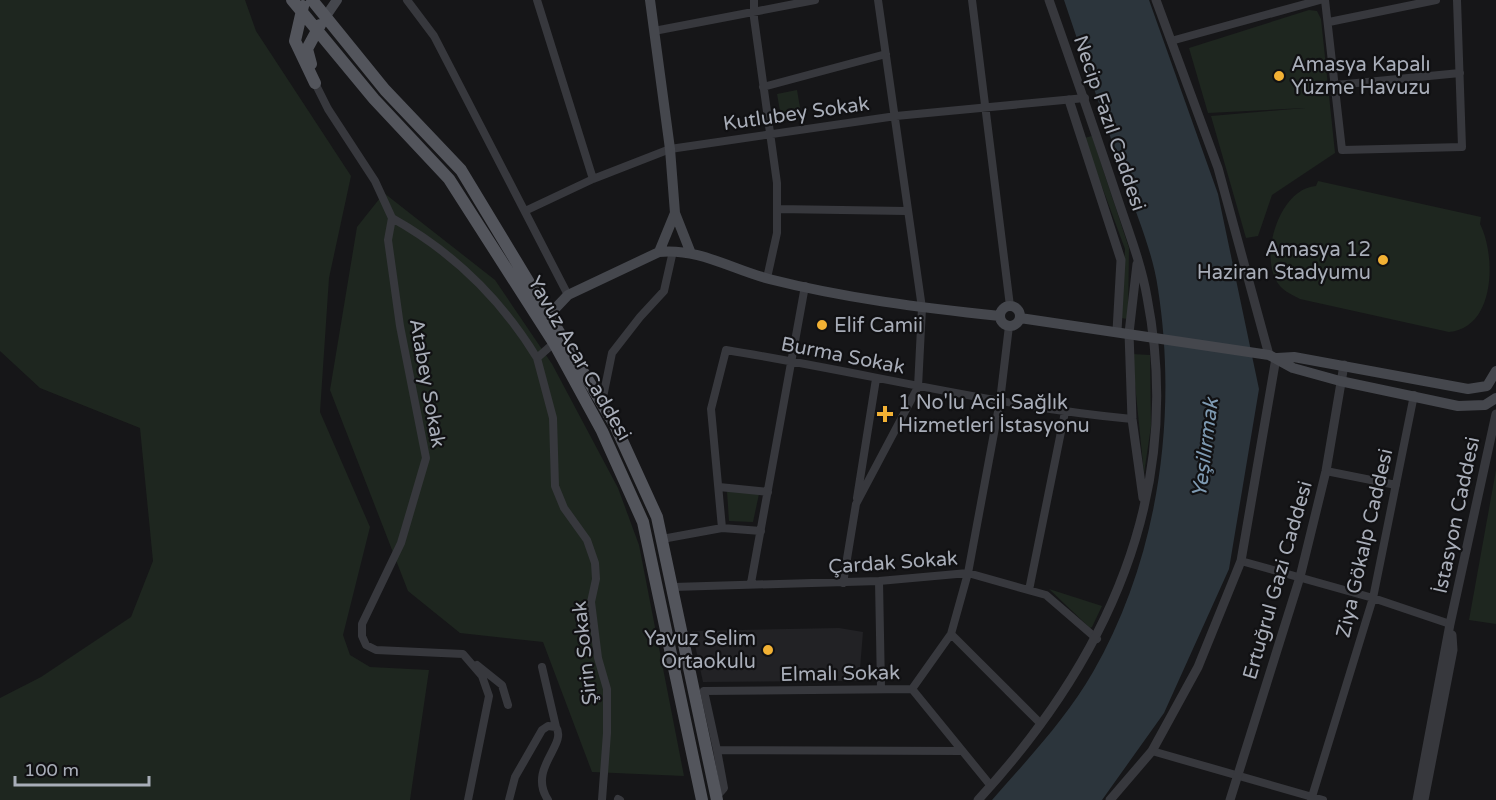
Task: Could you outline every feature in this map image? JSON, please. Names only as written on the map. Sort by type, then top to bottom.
[{"type":"main road","name":"Yavuz Acar Caddesi","points":[[292,0],[303,5],[317,29],[374,99],[449,179],[554,343],[602,431],[643,522],[702,800]]},
{"type":"main road","name":"Yavuz Acar Caddesi","points":[[312,0],[385,90],[461,170],[602,402],[657,517],[716,798]]},
{"type":"main road","points":[[315,83],[307,49],[317,29],[337,0]]},
{"type":"main road","points":[[650,0],[670,149],[675,213],[690,251]]},
{"type":"main road","points":[[303,5],[295,41],[315,83]]},
{"type":"main road","points":[[659,252],[675,213]]},
{"type":"main road","points":[[550,314],[568,295],[659,252],[690,251],[767,278],[805,286],[922,308],[1000,315]]},
{"type":"main road","points":[[1010,306],[1016,308],[1020,318],[1017,323],[1009,326],[1003,324],[1000,315],[1004,308],[1010,306]]},
{"type":"main road","points":[[1020,318],[1270,356],[1294,357],[1468,389],[1487,386],[1496,371]]},
{"type":"main road","points":[[1270,356],[1293,368],[1340,381],[1458,406],[1485,405],[1496,398]]},
{"type":"street","points":[[407,0],[434,36],[568,295]]},
{"type":"street","points":[[537,0],[593,179]]},
{"type":"street","points":[[754,0],[753,14],[770,132],[777,209],[777,233],[767,278]]},
{"type":"street","points":[[654,31],[753,14],[815,0]]},
{"type":"street","points":[[856,504],[918,387],[922,308],[906,211],[896,116],[878,0]]},
{"type":"street","points":[[972,0],[1010,306]]},
{"type":"street","name":"Necip Fazıl Caddesi","points":[[978,800],[1041,724],[1097,639],[1124,576],[1143,503],[1154,434],[1157,338],[1137,259],[1084,99],[1048,0]]},
{"type":"street","points":[[1110,800],[1152,751],[1198,668],[1241,561],[1270,356],[1218,168],[1156,0]]},
{"type":"street","points":[[1171,41],[1320,0]]},
{"type":"street","points":[[1325,0],[1342,150],[1462,147],[1457,0]]},
{"type":"street","points":[[1329,22],[1436,0]]},
{"type":"street","points":[[763,87],[886,54]]},
{"type":"street","points":[[1336,85],[1460,73]]},
{"type":"street","points":[[315,83],[328,109],[375,181],[392,218],[462,265],[497,301],[537,358],[554,343]]},
{"type":"street","name":"Kutlubey Sokak","points":[[525,211],[593,179],[670,149],[770,132],[896,116],[1084,99]]},
{"type":"street","name":"Necip Fazıl Caddesi","points":[[1070,100],[1121,260],[1117,331]]},
{"type":"street","points":[[777,209],[906,211]]},
{"type":"street","name":"Atabey Sokak","points":[[392,218],[388,240],[400,326],[426,458],[401,543],[362,624],[362,636],[366,645],[376,650],[447,652],[463,654],[469,659]]},
{"type":"street","points":[[602,402],[612,353],[664,291],[673,251]]},
{"type":"street","name":"Necip Fazıl Caddesi","points":[[1137,259],[1129,333],[1132,419],[1143,503]]},
{"type":"street","points":[[751,583],[805,286]]},
{"type":"street","points":[[912,689],[951,634],[968,573],[1000,401],[1009,326]]},
{"type":"street","name":"Burma Sokak","points":[[722,528],[711,409],[726,350],[1000,401],[1065,412],[1132,419]]},
{"type":"street","name":"Şirin Sokak","points":[[537,358],[553,418],[555,486],[564,508],[587,540],[595,563],[596,579],[591,602],[598,658],[607,689],[607,733],[602,800]]},
{"type":"street","name":"Ertuğrul Gazi Caddesi","points":[[1230,800],[1300,577],[1326,471],[1344,365]]},
{"type":"street","points":[[843,583],[876,379]]},
{"type":"street","name":"Ziya Gökalp Caddesi","points":[[1311,798],[1373,598],[1414,395]]},
{"type":"street","points":[[1029,590],[1065,412]]},
{"type":"street","name":"İstasyon Caddesi","points":[[1417,800],[1450,624],[1496,414]]},
{"type":"street","points":[[1326,471],[1396,485]]},
{"type":"street","points":[[719,487],[768,492]]},
{"type":"street","points":[[662,539],[722,528],[761,531]]},
{"type":"street","points":[[1241,561],[1373,598],[1450,624]]},
{"type":"street","name":"Çardak Sokak","points":[[673,587],[751,583],[843,583],[968,573],[1046,595],[1097,639]]},
{"type":"street","points":[[879,581],[881,688]]},
{"type":"street","name":"İstasyon Caddesi","points":[[1424,800],[1453,650],[1450,624]]},
{"type":"street","points":[[951,634],[1041,724]]},
{"type":"street","points":[[469,659],[502,685],[508,705]]},
{"type":"street","points":[[468,800],[489,696],[482,676],[469,659]]},
{"type":"street","points":[[542,667],[559,732],[558,741],[544,762],[541,786],[548,800]]},
{"type":"street","name":"Elmalı Sokak","points":[[717,750],[704,691],[912,689],[990,786]]},
{"type":"street","points":[[509,800],[515,777],[542,730],[548,726],[556,727]]},
{"type":"street","points":[[716,798],[724,788],[717,750],[962,751]]},
{"type":"street","points":[[1152,751],[1323,800]]},
{"type":"shaded area","points":[[0,0],[245,0],[256,31],[351,176],[329,278],[320,412],[370,527],[343,635],[350,655],[370,667],[429,670],[410,800],[0,800],[0,698],[41,677],[131,617],[153,561],[140,428],[40,388],[0,351]]},
{"type":"shaded area","points":[[1309,10],[1317,11],[1321,19],[1335,153],[1272,195],[1258,236],[1246,238],[1211,116],[1305,108],[1208,113],[1189,48]]},
{"type":"shaded area","points":[[797,90],[802,119],[782,122],[777,94]]},
{"type":"shaded area","points":[[1092,136],[1129,248],[1128,319],[1121,318],[1125,249],[1084,138]]},
{"type":"shaded area","name":"Amasya 12 Haziran Stadyumu","points":[[1318,181],[1481,217],[1480,224],[1489,253],[1490,271],[1484,304],[1476,318],[1464,327],[1449,332],[1300,299],[1282,288],[1273,274],[1271,260],[1276,227],[1282,212],[1292,199],[1303,190],[1316,186]]},
{"type":"shaded area","points":[[384,193],[495,280],[552,364],[618,488],[639,545],[684,776],[592,772],[543,642],[460,633],[408,591],[330,390],[357,227]]},
{"type":"shaded area","points":[[1132,354],[1150,355],[1151,426],[1144,474]]},
{"type":"shaded area","points":[[1496,470],[1496,624],[1469,620]]},
{"type":"shaded area","points":[[727,491],[759,494],[753,522],[729,521]]},
{"type":"shaded area","points":[[1049,589],[1102,606],[1092,627],[1090,628]]},
{"type":"shaded area","points":[[839,628],[863,632],[859,681],[703,682],[692,631]]},
{"type":"water","name":"Yeşilırmak","points":[[1064,0],[1149,0],[1218,194],[1259,389],[1229,569],[1164,713],[1102,800],[992,800],[1046,739],[1071,706],[1093,672],[1115,628],[1133,583],[1147,535],[1157,486],[1163,437],[1164,338],[1156,275]]},
{"type":"place","name":"Amasya Kapalı Yüzme Havuzu","points":[[1279,76]]},
{"type":"place","name":"Amasya 12 Haziran Stadyumu","points":[[1383,260]]},
{"type":"place","name":"Elif Camii","points":[[822,325]]},
{"type":"place","name":"1 No'lu Acil Sağlık Hizmetleri İstasyonu","points":[[885,414]]},
{"type":"place","name":"Yavuz Selim Ortaokulu","points":[[768,650]]}]
